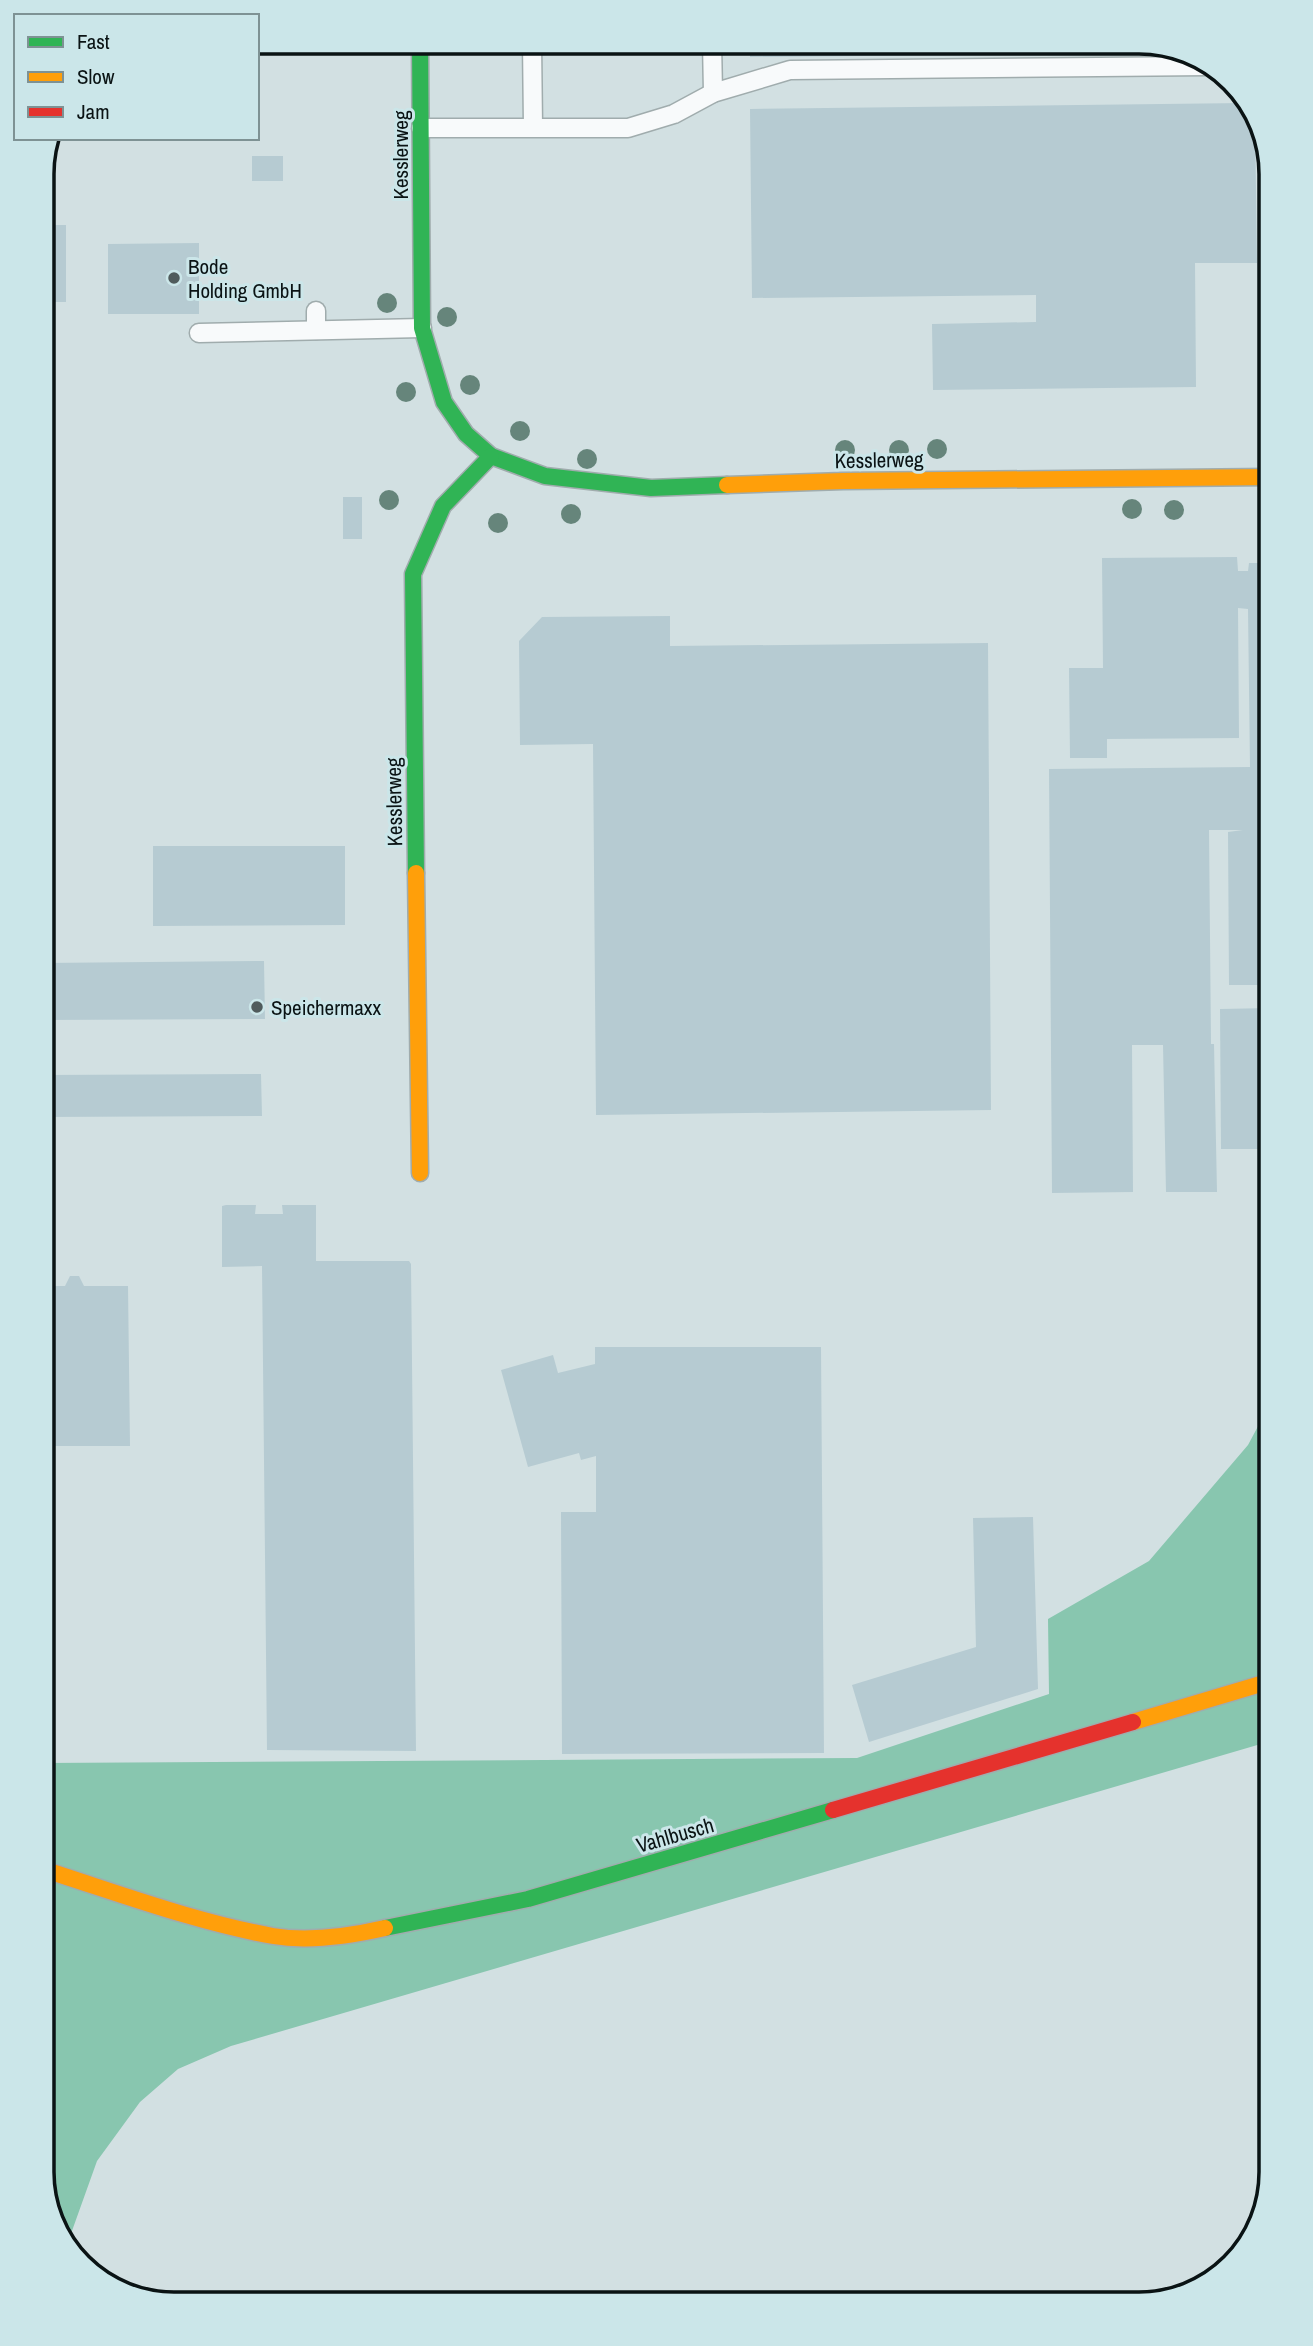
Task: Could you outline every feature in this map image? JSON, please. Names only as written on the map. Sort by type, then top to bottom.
[{"type":"street","name":"Kesslerweg","points":[[419,54],[422,328],[444,402],[466,434],[491,456],[545,476],[652,488],[843,481],[1259,477]]},
{"type":"street","name":"Kesslerweg","points":[[420,1173],[413,574],[443,506],[491,456]]},
{"type":"street","name":"Vahlbusch","points":[[54,1873],[168,1909],[275,1936],[326,1937],[377,1930],[528,1899],[1259,1685]]},
{"type":"lane","points":[[532,54],[533,127]]},
{"type":"lane","points":[[712,55],[713,93]]},
{"type":"lane","points":[[421,128],[628,128],[674,114],[713,93],[790,70],[1190,66]]},
{"type":"lane","points":[[316,311],[316,330]]},
{"type":"lane","points":[[199,333],[422,328]]},
{"type":"green space","points":[[1259,1424],[1259,1745],[231,2046],[178,2069],[140,2102],[97,2161],[71,2232],[58,2202],[54,2171],[54,1763],[857,1758],[1049,1694],[1048,1619],[1149,1561],[1248,1445]]},
{"type":"building","points":[[750,55],[981,55],[750,57]]},
{"type":"building","points":[[1235,103],[1246,121],[1255,146],[1257,263],[1195,263],[1196,387],[933,390],[932,324],[1036,322],[1036,295],[752,298],[750,109]]},
{"type":"building","points":[[252,156],[283,156],[283,181],[252,181]]},
{"type":"building","points":[[55,225],[66,225],[66,302],[55,302]]},
{"type":"building","points":[[199,243],[199,314],[108,314],[108,244]]},
{"type":"building","points":[[343,497],[362,497],[362,539],[343,539]]},
{"type":"building","points":[[1237,557],[1238,571],[1248,571],[1249,563],[1259,563],[1259,985],[1229,985],[1228,832],[1243,830],[1209,830],[1211,1044],[1214,1044],[1217,1192],[1166,1192],[1163,1045],[1132,1045],[1133,1192],[1052,1193],[1049,769],[1250,767],[1248,609],[1238,608],[1239,738],[1107,739],[1107,758],[1070,758],[1069,668],[1103,668],[1102,558]]},
{"type":"building","points":[[670,616],[670,646],[988,643],[991,1110],[596,1115],[593,744],[520,745],[519,641],[542,617]]},
{"type":"building","points":[[153,846],[345,846],[345,925],[153,926]]},
{"type":"building","points":[[264,961],[265,1019],[55,1020],[55,963]]},
{"type":"building","points":[[1259,1008],[1259,1149],[1221,1149],[1220,1009]]},
{"type":"building","points":[[261,1074],[262,1116],[55,1117],[55,1075]]},
{"type":"building","points":[[256,1205],[255,1214],[283,1214],[282,1205],[316,1205],[316,1261],[409,1261],[411,1264],[416,1751],[267,1750],[262,1266],[222,1267],[222,1206]]},
{"type":"building","points":[[70,1276],[79,1276],[84,1286],[128,1286],[130,1446],[54,1446],[54,1286],[65,1286]]},
{"type":"building","points":[[595,1347],[821,1347],[824,1753],[562,1754],[561,1512],[596,1512],[596,1456],[581,1460],[579,1453],[528,1467],[501,1370],[553,1355],[558,1373],[595,1364]]},
{"type":"building","points":[[1033,1517],[1038,1689],[869,1742],[852,1685],[976,1647],[973,1518]]},
{"type":"traffic: fast","points":[[420,54],[422,328],[444,402],[466,434],[491,456],[545,476],[651,488],[727,485]]},
{"type":"traffic: fast","points":[[416,873],[413,574],[443,506],[491,456]]},
{"type":"traffic: fast","points":[[385,1928],[528,1899],[833,1810]]},
{"type":"traffic: slow","points":[[727,485],[843,481],[1259,477]]},
{"type":"traffic: slow","points":[[416,873],[420,1173]]},
{"type":"traffic: slow","points":[[1133,1722],[1259,1685]]},
{"type":"traffic: slow","points":[[54,1873],[186,1915],[273,1936],[329,1937],[385,1928]]},
{"type":"traffic: jam","points":[[833,1810],[1133,1722]]},
{"type":"place","name":"Bode Holding GmbH","points":[[174,278]]},
{"type":"place","name":"Speichermaxx","points":[[257,1007]]}]
